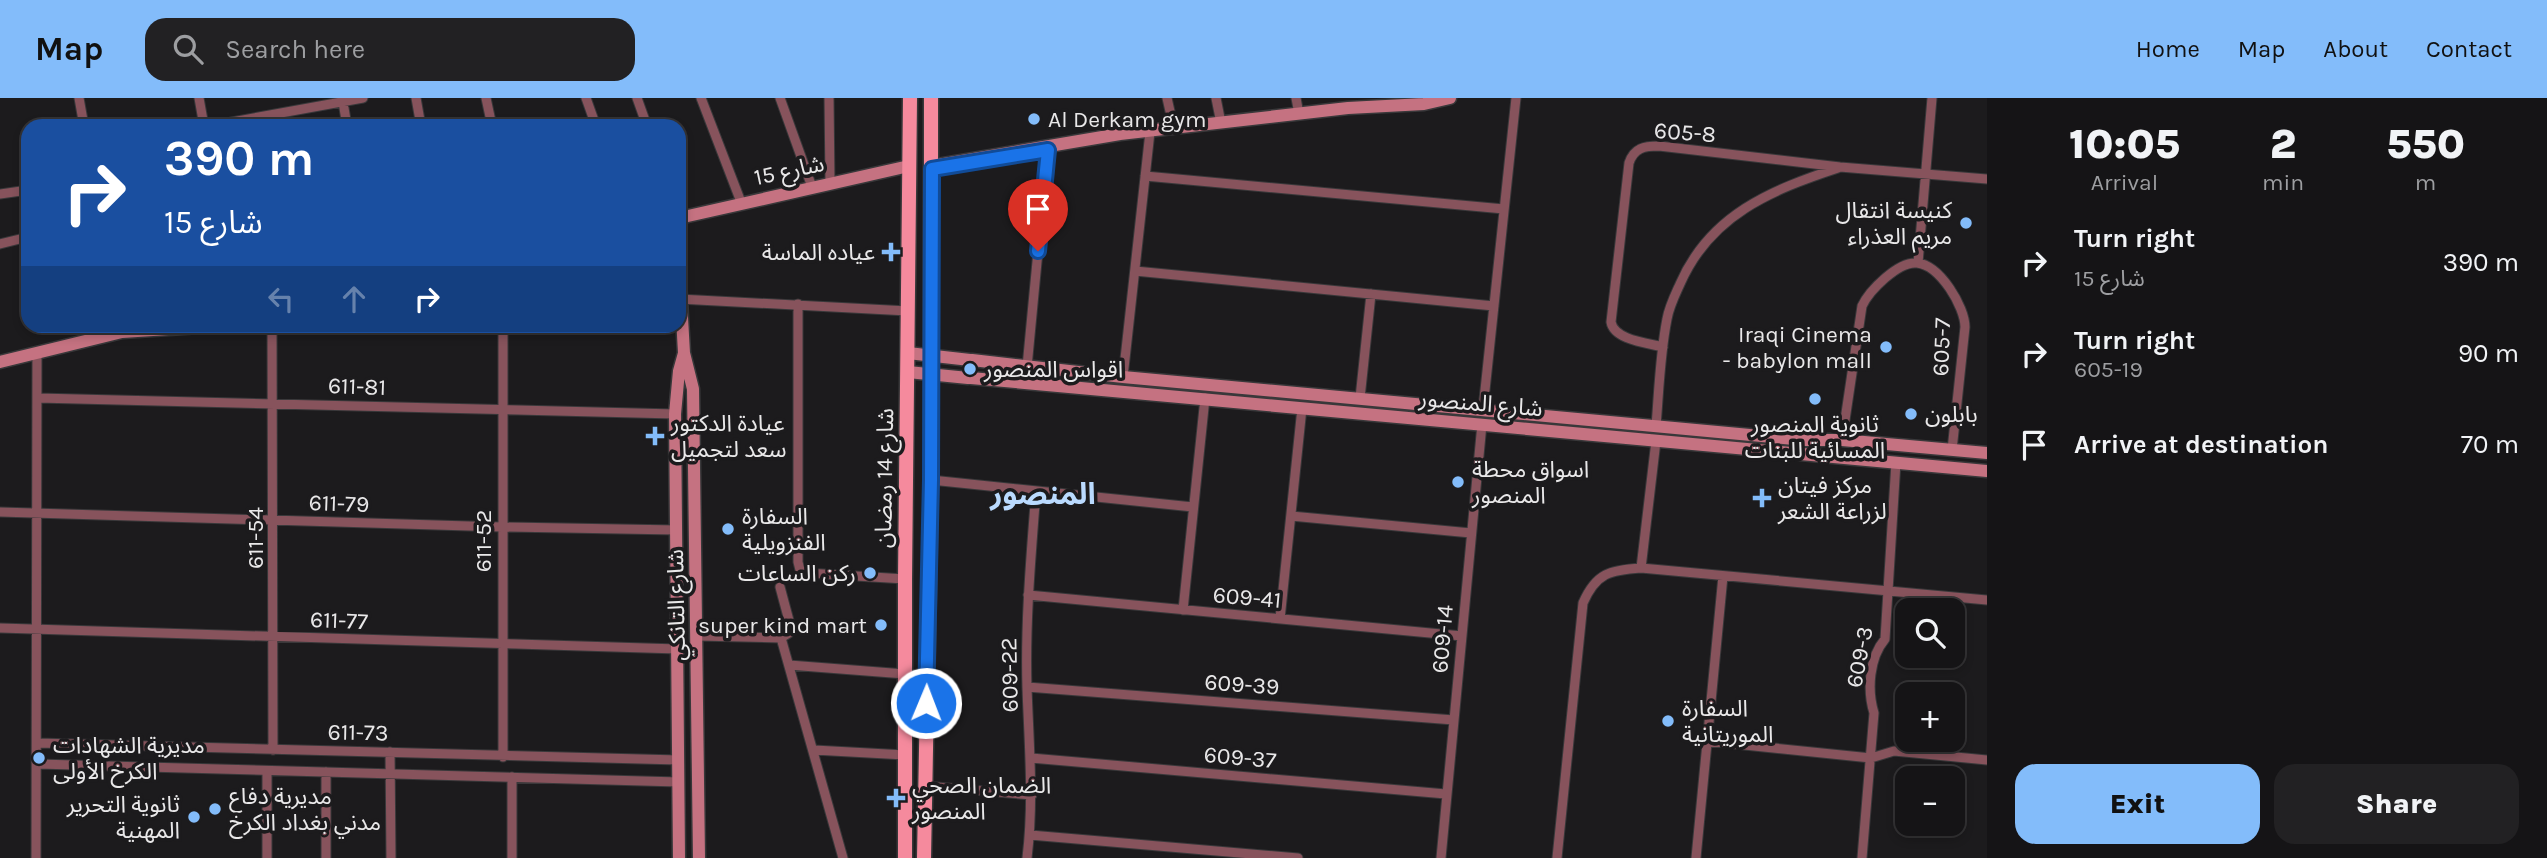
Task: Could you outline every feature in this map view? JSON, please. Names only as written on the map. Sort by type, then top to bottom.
[{"type":"main road","name":"شارع 14 رمضان","points":[[905,858],[910,98]]},
{"type":"main road","name":"شارع 14 رمضان","points":[[924,858],[931,480],[931,98]]},
{"type":"main road","points":[[932,168],[1150,131],[1299,114],[1375,102],[1423,104],[1450,98]]},
{"type":"main road","name":"شارع 15","points":[[686,214],[909,166]]},
{"type":"main road","points":[[0,362],[107,333]]},
{"type":"main road","name":"شارع التانكي","points":[[683,333],[693,389],[699,858]]},
{"type":"main road","name":"شارع التانكي","points":[[679,858],[676,414],[679,371],[684,352]]},
{"type":"main road","name":"شارع المنصور","points":[[908,353],[1124,377],[1804,440],[1842,440],[1987,453]]},
{"type":"main road","name":"شارع المنصور","points":[[908,372],[1987,471]]},
{"type":"main road","points":[[676,497],[695,496]]},
{"type":"street","points":[[79,98],[83,119]]},
{"type":"street","points":[[199,98],[203,119]]},
{"type":"street","points":[[248,119],[363,98]]},
{"type":"street","points":[[416,98],[420,119]]},
{"type":"street","points":[[486,98],[490,119]]},
{"type":"street","points":[[586,98],[594,119]]},
{"type":"street","points":[[636,98],[644,119]]},
{"type":"street","points":[[701,98],[741,202]]},
{"type":"street","points":[[780,98],[812,187]]},
{"type":"street","points":[[829,98],[830,183]]},
{"type":"street","points":[[1167,98],[1174,129]]},
{"type":"street","points":[[1216,98],[1221,123]]},
{"type":"street","points":[[1296,98],[1299,114]]},
{"type":"street","points":[[1483,409],[1516,98]]},
{"type":"street","points":[[1842,440],[1862,306],[1880,282],[1905,266],[1918,263],[1932,98]]},
{"type":"street","points":[[343,102],[346,119]]},
{"type":"street","points":[[275,114],[276,119]]},
{"type":"street","points":[[1124,377],[1150,131]]},
{"type":"street","name":"605-8","points":[[1663,347],[1618,334],[1612,328],[1611,316],[1629,166],[1634,153],[1647,146],[1840,167],[1987,179]]},
{"type":"street","points":[[1027,367],[1048,148]]},
{"type":"street","points":[[1656,426],[1667,317],[1684,276],[1703,246],[1720,226],[1737,212],[1800,180],[1840,167]]},
{"type":"street","points":[[1145,176],[1504,209]]},
{"type":"street","points":[[0,194],[21,191]]},
{"type":"street","points":[[0,244],[21,239]]},
{"type":"street","name":"605-7","points":[[1918,263],[1941,279],[1965,314],[1952,450]]},
{"type":"street","points":[[1135,271],[1494,306]]},
{"type":"street","points":[[1360,398],[1371,294]]},
{"type":"street","points":[[686,299],[908,311]]},
{"type":"street","points":[[798,304],[800,570],[807,573],[905,579]]},
{"type":"street","name":"611-54","points":[[272,333],[273,750]]},
{"type":"street","name":"611-52","points":[[503,333],[503,757]]},
{"type":"street","points":[[36,858],[37,353]]},
{"type":"street","name":"611-81","points":[[38,398],[676,414]]},
{"type":"street","points":[[1184,610],[1205,398]]},
{"type":"street","points":[[1280,619],[1302,408]]},
{"type":"street","name":"609-14","points":[[1441,858],[1482,424]]},
{"type":"street","points":[[1641,568],[1656,441]]},
{"type":"street","name":"609-3","points":[[1862,858],[1874,713],[1870,698],[1872,668],[1877,649],[1885,639],[1896,462]]},
{"type":"street","points":[[931,480],[1193,507]]},
{"type":"street","name":"609-22","points":[[1027,858],[1032,795],[1027,687],[1028,595],[1036,491]]},
{"type":"street","name":"611-79","points":[[0,512],[677,530]]},
{"type":"street","points":[[1291,516],[1471,533]]},
{"type":"street","points":[[1557,858],[1583,603],[1590,587],[1600,577],[1615,569],[1641,568],[1987,600]]},
{"type":"street","points":[[1696,858],[1723,576]]},
{"type":"street","points":[[698,636],[781,638],[789,633],[791,625],[780,587]]},
{"type":"street","name":"609-41","points":[[1028,595],[1462,636]]},
{"type":"street","name":"611-77","points":[[0,628],[678,649]]},
{"type":"street","points":[[781,638],[844,858]]},
{"type":"street","points":[[789,664],[905,674]]},
{"type":"street","name":"609-39","points":[[1027,687],[1454,720]]},
{"type":"street","points":[[1706,741],[1871,758],[1894,751],[1987,760]]},
{"type":"street","name":"611-73","points":[[37,743],[679,760]]},
{"type":"street","points":[[814,750],[905,755]]},
{"type":"street","points":[[390,752],[391,858]]},
{"type":"street","name":"609-37","points":[[1031,758],[1446,794]]},
{"type":"street","name":"611-73","points":[[38,764],[679,782]]},
{"type":"street","points":[[267,858],[268,771]]},
{"type":"street","points":[[326,772],[326,858]]},
{"type":"street","points":[[512,777],[512,858]]},
{"type":"street","points":[[924,786],[1032,795]]},
{"type":"street","points":[[1030,835],[1297,858]]},
{"type":"place","name":"Al Derkam gym","points":[[1034,119]]},
{"type":"place","name":"كنيسة انتقال مريم العذراء","points":[[1966,223]]},
{"type":"place","name":"عياده الماسة","points":[[891,252]]},
{"type":"place","name":"Iraqi Cinema - babylon mall","points":[[1886,347]]},
{"type":"place","name":"اقواس المنصور","points":[[970,369]]},
{"type":"place","name":"ثانوية المنصور المسائية للبنات","points":[[1815,399]]},
{"type":"place","name":"بابلون","points":[[1911,414]]},
{"type":"place","name":"عيادة الدكتور سعد لتجميل","points":[[655,436]]},
{"type":"place","name":"اسواق محطة المنصور","points":[[1458,482]]},
{"type":"place","name":"مركز فيتان لزراعة الشعر","points":[[1762,498]]},
{"type":"place","name":"السفارة الفنزويلية","points":[[728,529]]},
{"type":"place","name":"ركن الساعات","points":[[870,573]]},
{"type":"place","name":"super kind mart","points":[[881,625]]},
{"type":"place","name":"السفارة الموريتانية","points":[[1668,721]]},
{"type":"place","name":"مديرية الشهادات الكرخ الأولى","points":[[39,758]]},
{"type":"place","name":"الضمان الصحي المنصور","points":[[896,798]]},
{"type":"place","name":"مديرية دفاع مدني بغداد الكرخ","points":[[215,809]]},
{"type":"place","name":"ثانوية التحرير المهنية","points":[[194,817]]},
{"type":"district","name":"المنصور","points":[[1043,494]]},
{"type":"route","points":[[926,703],[931,480],[932,169],[1048,150],[1038,251]]}]
